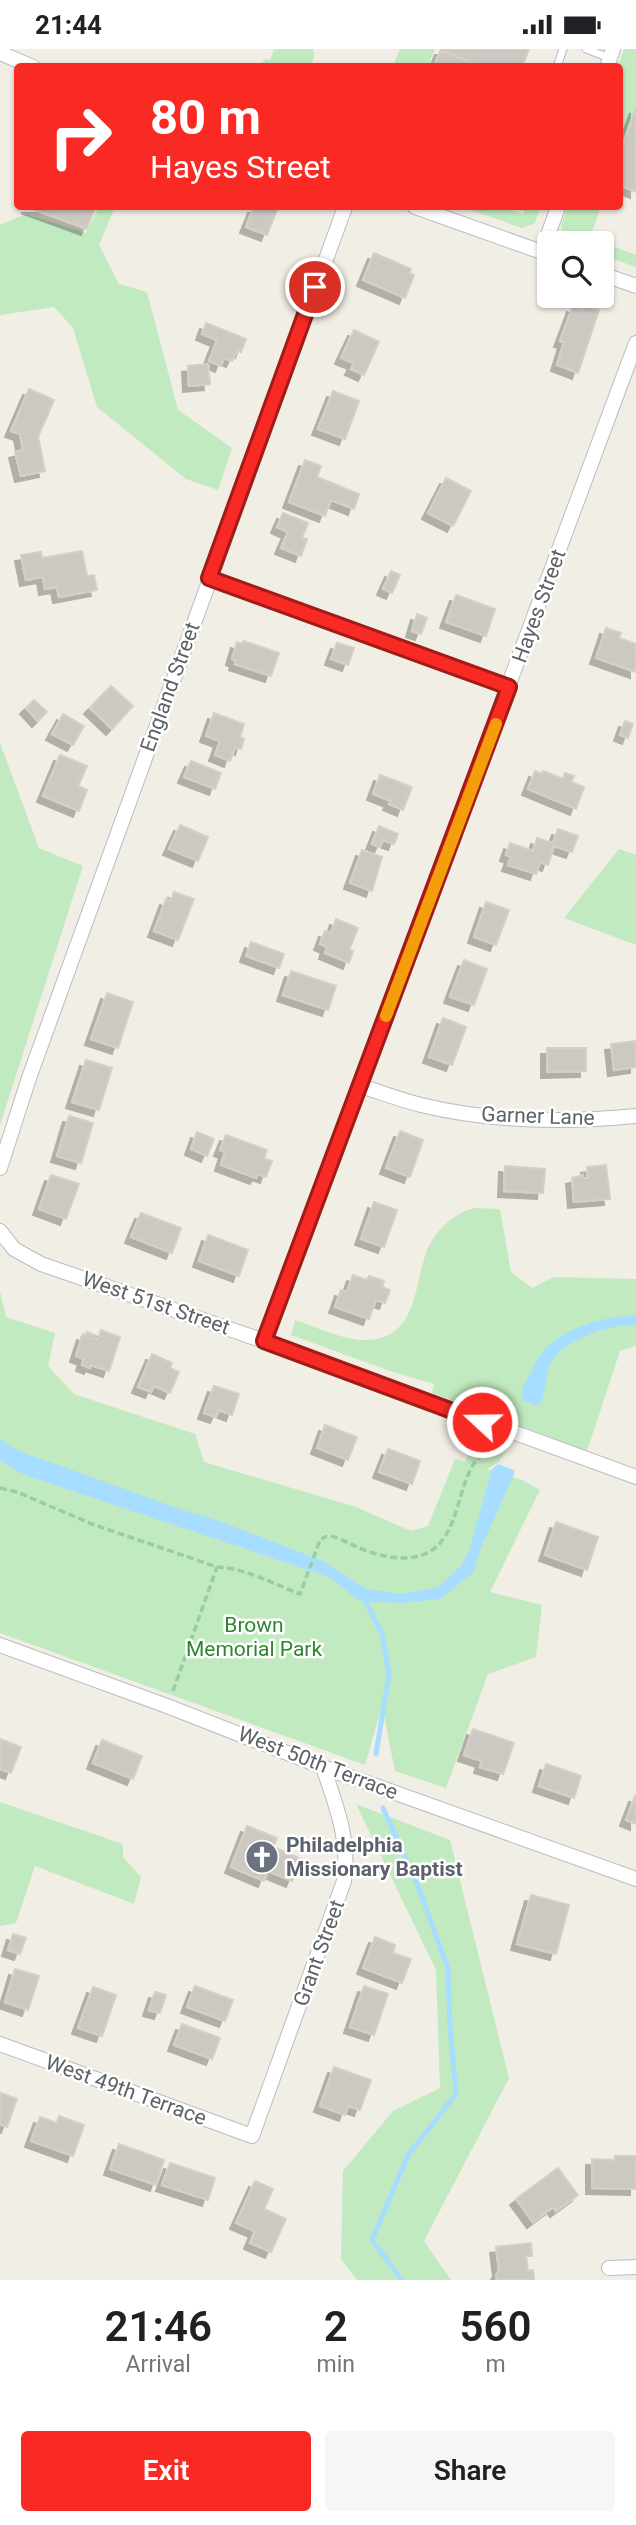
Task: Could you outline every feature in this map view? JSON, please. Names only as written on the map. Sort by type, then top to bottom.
[{"type":"street","points":[[0,53],[24,63]]},
{"type":"street","name":"England Street","points":[[0,1168],[29,1078],[344,210]]},
{"type":"street","points":[[424,210],[537,250]]},
{"type":"street","points":[[552,231],[557,210]]},
{"type":"street","points":[[614,278],[636,286]]},
{"type":"street","name":"Hayes Street","points":[[264,1341],[636,343]]},
{"type":"street","points":[[209,578],[509,687]]},
{"type":"street","name":"Garner Lane","points":[[360,1086],[422,1105],[495,1118],[552,1120],[636,1117]]},
{"type":"street","name":"West 51st Street","points":[[0,1231],[14,1249],[41,1263],[636,1477]]},
{"type":"street","name":"West 50th Terrace","points":[[0,1645],[636,1879]]},
{"type":"street","name":"Grant Street","points":[[252,2136],[345,1881],[347,1863],[344,1829],[323,1766]]},
{"type":"street","name":"West 49th Terrace","points":[[0,2044],[252,2136]]},
{"type":"street","points":[[609,2268],[636,2267]]},
{"type":"lane","points":[[586,49],[610,58]]},
{"type":"path","points":[[0,1488],[17,1492],[93,1524],[217,1567],[228,1567],[300,1594],[320,1540],[328,1536],[389,1557],[412,1557],[429,1552],[450,1528],[477,1458],[492,1448],[493,1444],[501,1447],[507,1431]]},
{"type":"path","points":[[167,1706],[217,1567]]},
{"type":"green space","points":[[274,49],[313,49],[311,63],[263,63],[264,59],[270,60]]},
{"type":"green space","points":[[400,49],[435,49],[429,63],[394,63]]},
{"type":"green space","points":[[624,49],[636,49],[636,105],[623,143],[623,63],[619,63]]},
{"type":"green space","points":[[98,210],[114,210],[99,245],[119,284],[147,292],[178,410],[232,448],[218,490],[186,479],[97,407],[73,328],[54,307],[0,315],[0,225],[25,214],[86,233]]},
{"type":"green space","points":[[471,210],[511,210],[523,214],[524,210],[539,210],[535,223],[522,228]]},
{"type":"green space","points":[[567,210],[600,210],[592,231],[562,229]]},
{"type":"green space","points":[[614,247],[636,255],[636,267],[614,259]]},
{"type":"green space","points":[[0,743],[39,848],[83,866],[0,1125]]},
{"type":"green space","points":[[619,849],[636,855],[636,945],[564,918]]},
{"type":"green space","points":[[475,1208],[500,1209],[511,1272],[532,1288],[554,1277],[636,1279],[636,1346],[620,1351],[587,1451],[432,1393],[434,1384],[291,1335],[295,1320],[359,1340],[384,1337],[396,1330],[410,1309],[429,1245],[452,1219]]},
{"type":"green space","name":"Brown Memorial Park","points":[[0,1291],[6,1317],[55,1333],[48,1366],[74,1394],[195,1434],[204,1462],[356,1507],[411,1531],[428,1526],[455,1459],[465,1462],[478,1433],[510,1443],[499,1462],[487,1469],[522,1480],[540,1490],[490,1592],[542,1605],[536,1657],[488,1674],[446,1788],[395,1771],[382,1706],[365,1765],[0,1633]]},
{"type":"green space","points":[[0,1802],[123,1844],[123,1857],[141,1877],[134,1904],[35,1866],[16,1923],[0,1926]]},
{"type":"green space","points":[[356,1804],[450,1840],[509,2078],[424,2241],[451,2280],[357,2280],[341,2259],[343,2171],[393,2111],[440,2088],[436,1970]]},
{"type":"water","points":[[636,1315],[636,1325],[602,1330],[565,1347],[551,1363],[542,1401],[537,1406],[522,1400],[526,1380],[542,1353],[553,1342],[587,1324]]},
{"type":"water","points":[[0,1439],[19,1451],[219,1521],[325,1562],[367,1589],[401,1594],[438,1587],[460,1567],[469,1551],[492,1469],[498,1464],[514,1470],[514,1474],[473,1573],[440,1599],[400,1603],[360,1601],[329,1577],[27,1476],[0,1461]]},
{"type":"building","points":[[440,49],[529,49],[524,63],[473,63]]},
{"type":"building","points":[[440,51],[472,63],[436,63]]},
{"type":"building","points":[[636,107],[636,192],[623,186],[623,144]]},
{"type":"building","points":[[35,210],[94,210],[87,229]]},
{"type":"building","points":[[253,210],[277,210],[267,235],[246,227]]},
{"type":"building","points":[[374,253],[411,269],[409,273],[414,275],[405,298],[363,280]]},
{"type":"building","points":[[572,308],[599,310],[578,373],[557,365],[564,342],[560,341]]},
{"type":"building","points":[[206,323],[246,339],[241,352],[237,350],[232,361],[224,358],[221,366],[209,361],[217,340],[202,334]]},
{"type":"building","points":[[354,330],[379,342],[364,375],[351,369],[354,363],[341,358]]},
{"type":"building","points":[[208,364],[210,384],[189,386],[188,366]]},
{"type":"building","points":[[29,389],[54,400],[38,437],[45,471],[21,476],[15,452],[23,450],[20,434],[11,431]]},
{"type":"building","points":[[333,391],[359,401],[345,439],[318,429]]},
{"type":"building","points":[[305,460],[321,466],[317,477],[359,494],[354,509],[331,500],[325,516],[289,502]]},
{"type":"building","points":[[446,478],[471,491],[453,526],[428,513]]},
{"type":"building","points":[[283,513],[308,523],[302,538],[307,539],[301,556],[281,548],[288,532],[277,527]]},
{"type":"building","points":[[82,551],[87,576],[94,575],[97,590],[59,597],[57,587],[45,589],[43,577],[26,580],[21,555],[41,552],[42,558]]},
{"type":"building","points":[[391,571],[400,575],[392,593],[383,589]]},
{"type":"building","points":[[456,595],[495,609],[486,636],[446,622]]},
{"type":"building","points":[[417,614],[427,618],[421,634],[412,631]]},
{"type":"building","points":[[606,628],[621,633],[619,638],[636,644],[636,672],[596,658]]},
{"type":"building","points":[[243,641],[279,653],[271,676],[235,664],[236,661],[232,659],[237,642],[242,644]]},
{"type":"building","points":[[337,643],[354,648],[348,665],[331,659]]},
{"type":"building","points":[[111,686],[133,706],[112,729],[90,708]]},
{"type":"building","points":[[34,700],[47,712],[38,721],[26,708]]},
{"type":"building","points":[[214,713],[244,724],[240,737],[244,739],[241,749],[235,747],[230,761],[215,755],[220,741],[206,736]]},
{"type":"building","points":[[63,714],[84,726],[73,745],[52,734]]},
{"type":"building","points":[[625,721],[633,724],[628,738],[620,735]]},
{"type":"building","points":[[60,755],[87,766],[78,786],[87,790],[79,811],[43,796]]},
{"type":"building","points":[[191,761],[221,773],[215,789],[184,777]]},
{"type":"building","points":[[535,771],[542,774],[543,771],[563,779],[565,773],[574,776],[571,782],[584,787],[576,809],[528,789]]},
{"type":"building","points":[[380,775],[412,787],[403,810],[389,804],[391,801],[373,794]]},
{"type":"building","points":[[180,825],[208,837],[198,861],[169,849]]},
{"type":"building","points":[[379,826],[398,834],[394,844],[383,840],[380,847],[372,844]]},
{"type":"building","points":[[558,829],[578,836],[572,852],[554,846],[548,865],[540,862],[536,874],[508,865],[511,857],[506,855],[510,843],[533,851],[537,838],[553,843]]},
{"type":"building","points":[[362,850],[382,857],[372,891],[350,883]]},
{"type":"building","points":[[174,892],[194,899],[178,940],[154,931],[166,899],[171,901]]},
{"type":"building","points":[[486,902],[509,910],[496,945],[474,937]]},
{"type":"building","points":[[336,919],[358,928],[349,950],[353,951],[349,963],[325,953],[327,947],[320,944],[325,931],[331,933]]},
{"type":"building","points":[[251,942],[284,954],[279,968],[246,956]]},
{"type":"building","points":[[464,960],[487,969],[474,1005],[450,997]]},
{"type":"building","points":[[291,971],[336,986],[328,1010],[283,995]]},
{"type":"building","points":[[107,993],[133,1002],[118,1048],[91,1039]]},
{"type":"building","points":[[443,1018],[466,1027],[452,1065],[429,1057]]},
{"type":"building","points":[[636,1041],[636,1067],[614,1070],[611,1044]]},
{"type":"building","points":[[547,1048],[586,1048],[586,1071],[547,1072]]},
{"type":"building","points":[[86,1060],[112,1068],[99,1110],[72,1102]]},
{"type":"building","points":[[69,1116],[93,1123],[81,1163],[57,1156]]},
{"type":"building","points":[[400,1131],[423,1140],[410,1177],[386,1168]]},
{"type":"building","points":[[197,1132],[214,1139],[207,1156],[191,1149]]},
{"type":"building","points":[[226,1135],[267,1150],[264,1159],[272,1161],[266,1177],[258,1174],[256,1178],[221,1165],[225,1152],[220,1150]]},
{"type":"building","points":[[606,1165],[610,1199],[574,1202],[572,1178],[583,1175],[583,1178],[588,1178],[587,1167]]},
{"type":"building","points":[[505,1166],[545,1169],[543,1193],[504,1191]]},
{"type":"building","points":[[51,1175],[79,1184],[66,1219],[39,1209]]},
{"type":"building","points":[[374,1202],[397,1210],[384,1247],[361,1239]]},
{"type":"building","points":[[141,1213],[181,1228],[172,1253],[131,1237]]},
{"type":"building","points":[[208,1235],[248,1250],[239,1276],[199,1261]]},
{"type":"building","points":[[353,1275],[367,1280],[369,1276],[384,1281],[382,1287],[390,1290],[385,1303],[376,1300],[369,1319],[335,1307],[341,1290],[347,1292]]},
{"type":"building","points":[[101,1330],[120,1337],[109,1371],[82,1365],[84,1359],[76,1356],[83,1334],[86,1336],[87,1332],[98,1339]]},
{"type":"building","points":[[152,1354],[172,1363],[170,1368],[179,1372],[170,1393],[154,1386],[151,1392],[138,1387]]},
{"type":"building","points":[[214,1386],[239,1394],[232,1415],[219,1410],[216,1417],[204,1413]]},
{"type":"building","points":[[325,1425],[357,1437],[348,1460],[317,1448]]},
{"type":"building","points":[[388,1449],[420,1461],[412,1484],[379,1472]]},
{"type":"building","points":[[556,1522],[598,1537],[587,1570],[545,1555]]},
{"type":"building","points":[[473,1729],[514,1743],[503,1774],[480,1767],[482,1761],[464,1755]]},
{"type":"building","points":[[0,1739],[21,1747],[11,1773],[0,1769]]},
{"type":"building","points":[[102,1740],[142,1756],[133,1779],[93,1763]]},
{"type":"building","points":[[546,1764],[581,1776],[574,1798],[539,1786]]},
{"type":"building","points":[[636,1796],[636,1824],[626,1820]]},
{"type":"building","points":[[247,1826],[277,1838],[273,1847],[301,1859],[292,1881],[268,1871],[264,1881],[231,1867]]},
{"type":"building","points":[[531,1895],[569,1905],[556,1954],[517,1944]]},
{"type":"building","points":[[13,1934],[26,1938],[20,1954],[8,1950]]},
{"type":"building","points":[[375,1937],[395,1945],[393,1953],[411,1959],[402,1983],[363,1968]]},
{"type":"building","points":[[15,1969],[39,1976],[28,2010],[5,2002]]},
{"type":"building","points":[[195,1986],[233,2000],[225,2021],[187,2007]]},
{"type":"building","points":[[364,1986],[388,1994],[374,2035],[350,2027]]},
{"type":"building","points":[[93,1987],[116,1995],[102,2036],[78,2028]]},
{"type":"building","points":[[155,1992],[166,1995],[160,2013],[149,2010]]},
{"type":"building","points":[[182,2024],[220,2038],[212,2059],[174,2045]]},
{"type":"building","points":[[334,2067],[371,2080],[360,2110],[348,2106],[345,2115],[320,2106]]},
{"type":"building","points":[[1,2093],[17,2099],[7,2127],[0,2124]]},
{"type":"building","points":[[59,2116],[84,2125],[73,2156],[31,2141],[40,2117],[57,2123]]},
{"type":"building","points":[[119,2144],[164,2160],[156,2185],[110,2169]]},
{"type":"building","points":[[615,2156],[636,2156],[636,2189],[592,2188],[592,2159],[615,2160]]},
{"type":"building","points":[[170,2163],[215,2178],[208,2200],[162,2185]]},
{"type":"building","points":[[558,2168],[578,2195],[556,2211],[553,2207],[533,2222],[516,2199]]},
{"type":"building","points":[[255,2181],[273,2189],[264,2209],[286,2219],[271,2252],[250,2243],[255,2231],[236,2223]]},
{"type":"building","points":[[531,2243],[532,2256],[526,2256],[528,2271],[533,2270],[534,2280],[497,2280],[499,2271],[496,2247]]},
{"type":"waterway","points":[[364,1598],[382,1634],[389,1674],[376,1754]]},
{"type":"waterway","points":[[383,1808],[420,1891],[448,1969],[456,2094],[408,2155],[372,2240],[402,2280]]},
{"type":"slow traffic","points":[[386,1016],[496,724]]},
{"type":"place","name":"Philadelphia Missionary Baptist","points":[[262,1857]]},
{"type":"route","points":[[315,287],[209,578],[509,687],[264,1341],[482,1422]]}]
